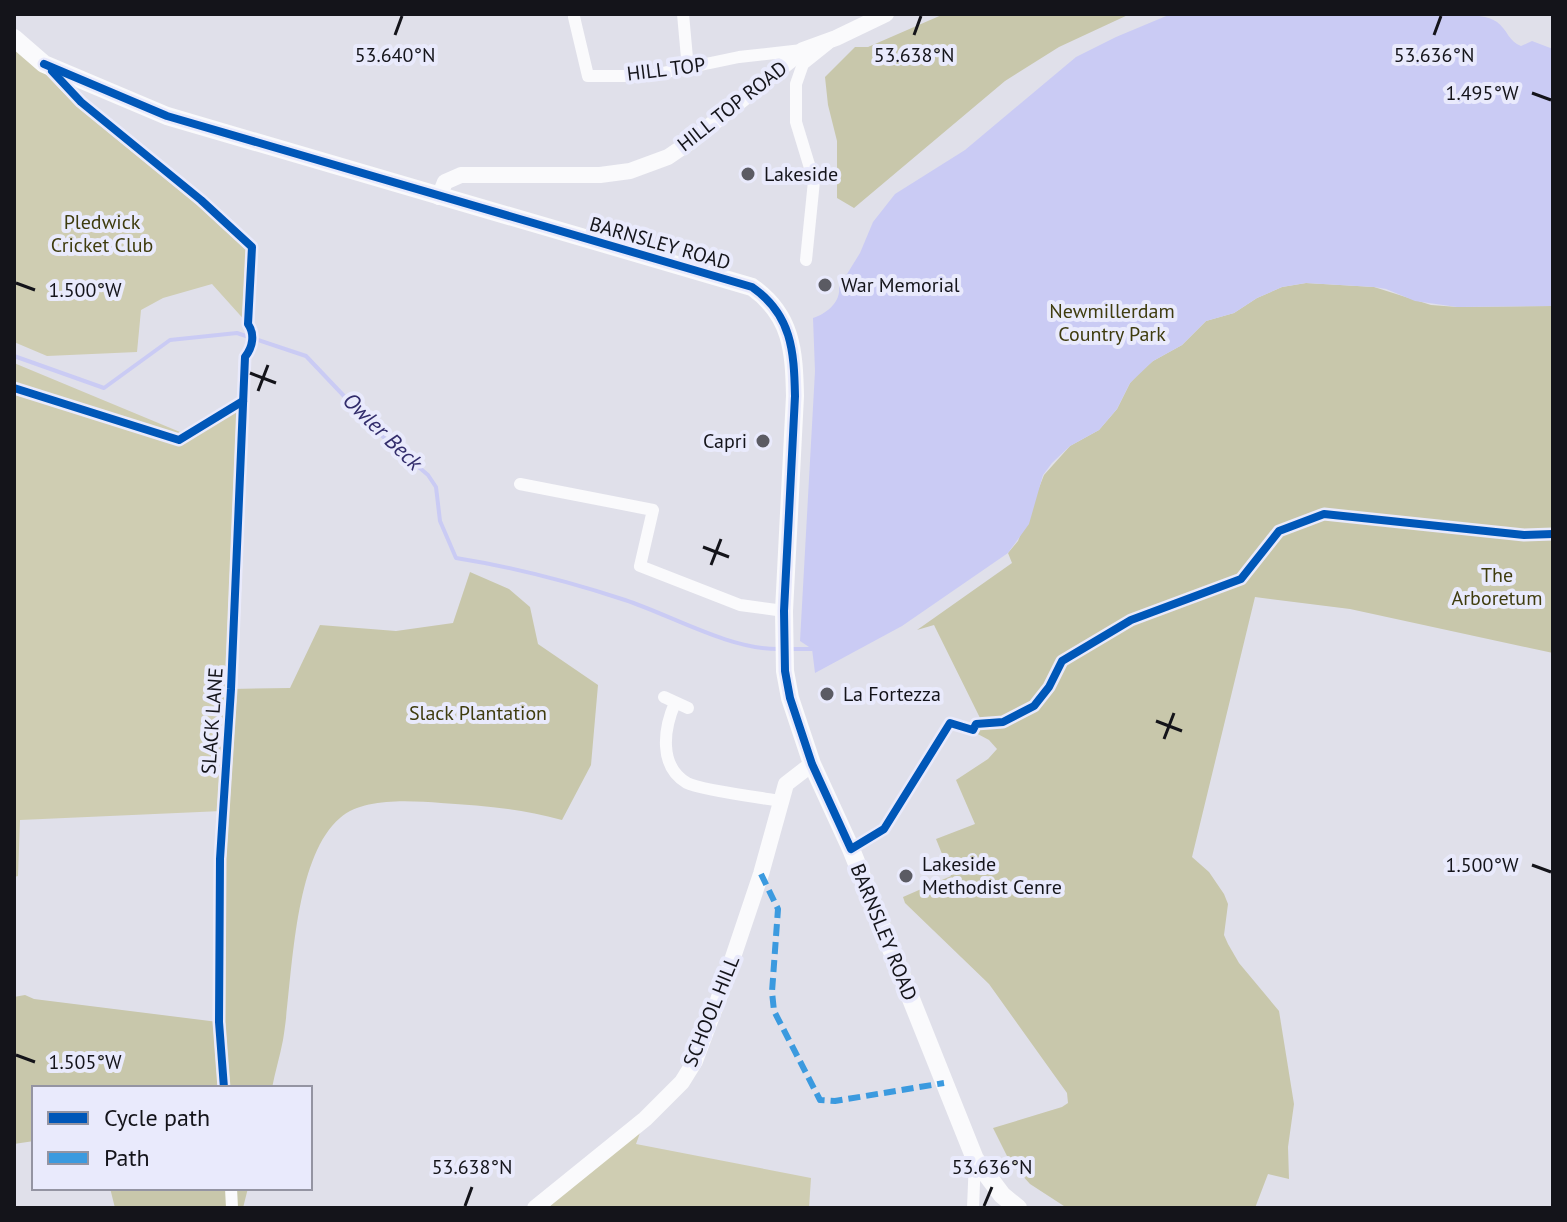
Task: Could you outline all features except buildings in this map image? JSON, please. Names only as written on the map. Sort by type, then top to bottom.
[{"type":"main road","name":"BARNSLEY ROAD","points":[[14,38],[44,64],[167,116],[752,287],[775,306],[786,330],[795,364],[784,611],[784,649],[790,698],[812,764],[851,849],[975,1159],[1002,1195],[1018,1208]]},
{"type":"street","points":[[683,14],[688,69]]},
{"type":"street","name":"HILL TOP ROAD","points":[[439,197],[445,182],[461,175],[600,175],[630,171],[668,157],[803,50],[882,15]]},
{"type":"street","name":"HILL TOP","points":[[574,17],[588,76],[648,76],[739,57],[803,50]]},
{"type":"street","points":[[806,260],[814,181],[796,122],[796,84],[803,64],[836,38]]},
{"type":"street","points":[[44,64],[81,102],[201,200],[252,247],[248,324]]},
{"type":"street","name":"SLACK LANE","points":[[224,1086],[219,1022],[220,859],[232,674],[245,357]]},
{"type":"street","points":[[520,484],[653,510],[640,566],[740,605],[784,611]]},
{"type":"street","points":[[688,708],[670,700],[664,735],[667,755],[675,771],[687,783],[781,801]]},
{"type":"street","name":"SCHOOL HILL","points":[[535,1208],[656,1109],[682,1082],[695,1061],[734,957],[786,784],[812,764]]},
{"type":"street","points":[[973,1208],[975,1159]]},
{"type":"green space","points":[[944,14],[1130,14],[1059,47],[1005,81],[854,208],[837,198],[837,141],[825,77],[855,47],[868,47]]},
{"type":"green space","name":"Pledwick Cricket Club","points":[[14,38],[252,247],[248,324],[212,284],[163,298],[141,310],[137,352],[47,356],[14,342]]},
{"type":"green space","name":"The Arboretum","points":[[1306,283],[1374,287],[1431,305],[1553,306],[1553,653],[1350,609],[1255,597],[1192,857],[1209,872],[1224,894],[1228,904],[1224,935],[1228,944],[1239,963],[1279,1011],[1294,1104],[1288,1147],[1289,1179],[1268,1174],[1255,1208],[1067,1208],[1030,1184],[1010,1162],[993,1128],[1062,1107],[1068,1103],[1067,1093],[989,984],[905,903],[903,897],[951,876],[936,839],[975,824],[956,780],[988,759],[997,749],[989,740],[974,732],[982,722],[934,625],[917,630],[1012,563],[1008,553],[1018,541],[1044,475],[1070,446],[1099,430],[1117,409],[1130,383],[1141,371],[1182,345],[1206,321],[1234,313],[1282,287]]},
{"type":"green space","points":[[14,363],[180,432],[243,401],[222,811],[20,820],[18,876],[14,877]]},
{"type":"green space","name":"Slack Plantation","points":[[470,572],[509,589],[530,607],[538,644],[598,685],[591,765],[562,820],[502,808],[416,802],[375,803],[350,811],[324,837],[312,862],[297,922],[283,1040],[272,1086],[32,1086],[32,1141],[14,1144],[14,997],[25,995],[34,999],[218,1022],[231,689],[290,688],[320,625],[396,631],[453,623]]},
{"type":"green space","points":[[645,1119],[636,1144],[811,1178],[809,1208],[535,1208]]},
{"type":"green space","points":[[110,1190],[248,1190],[243,1208],[115,1208]]},
{"type":"water","points":[[1171,14],[1467,14],[1497,22],[1521,46],[1532,41],[1553,49],[1553,306],[1457,307],[1415,301],[1374,287],[1306,283],[1282,287],[1234,313],[1206,321],[1182,345],[1153,361],[1130,383],[1117,409],[1099,430],[1070,446],[1052,463],[1043,475],[1029,524],[1008,553],[902,626],[815,673],[812,649],[800,641],[815,371],[813,318],[823,314],[838,298],[839,287],[860,253],[873,222],[895,194],[965,150],[1076,57]]},
{"type":"waterway","name":"Owler Beck","points":[[14,356],[104,388],[170,340],[237,333],[306,356],[381,435],[428,475],[436,487],[440,521],[456,558],[520,570],[583,587],[625,600],[720,638],[759,648],[778,649]]},
{"type":"waterway","name":"Owler Beck","points":[[791,649],[812,649]]},
{"type":"marked path","points":[[761,874],[778,909],[772,992],[774,1011],[820,1100],[835,1101],[944,1083]]},
{"type":"cycle path","points":[[44,64],[167,116],[752,287],[765,298],[783,322],[788,335],[795,380],[784,611],[785,671],[790,698],[812,764],[851,849],[884,829],[950,723],[973,730],[976,724],[1003,722],[1034,706],[1049,687],[1062,661],[1131,620],[1241,579],[1279,531],[1324,514],[1524,535],[1553,534]]},
{"type":"cycle path","points":[[52,71],[81,102],[201,200],[252,247],[248,324],[252,340],[245,357],[231,689],[220,859],[219,1022],[224,1086]]},
{"type":"cycle path","points":[[14,388],[179,440],[243,401]]},
{"type":"place","name":"Lakeside","points":[[748,174]]},
{"type":"place","name":"War Memorial","points":[[825,285]]},
{"type":"place","name":"Capri","points":[[763,441]]},
{"type":"place","name":"La Fortezza","points":[[827,694]]},
{"type":"place","name":"Lakeside Methodist Cenre","points":[[906,876]]},
{"type":"park label","name":"Newmillerdam Country Park","points":[[1112,322]]}]
